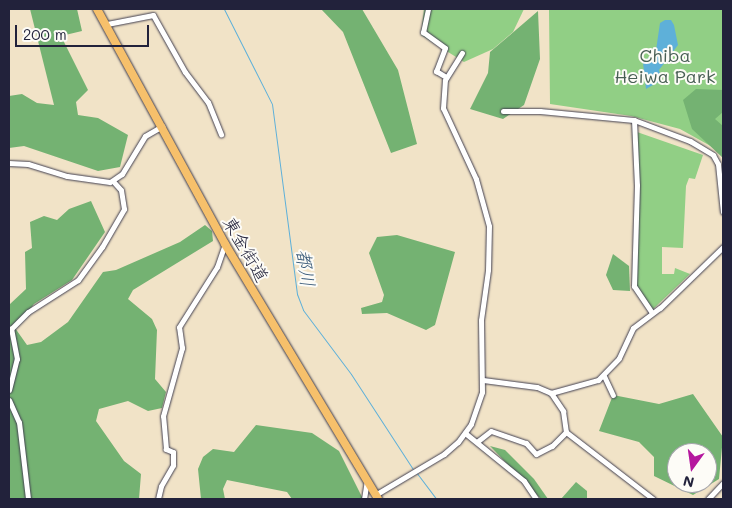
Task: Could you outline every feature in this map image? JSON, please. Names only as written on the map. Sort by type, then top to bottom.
[{"type":"highway","name":"東金街道","points":[[97,9],[107,24],[225,244],[377,497]]},
{"type":"street","points":[[153,15],[156,9]]},
{"type":"street","points":[[428,9],[424,32],[446,48],[436,71],[446,77]]},
{"type":"street","points":[[107,24],[153,15]]},
{"type":"street","points":[[153,15],[185,72],[208,102],[221,135]]},
{"type":"street","points":[[377,497],[444,454],[465,433],[478,406],[483,380],[481,320],[488,270],[489,226],[476,179],[447,120],[443,102],[446,77],[462,53]]},
{"type":"street","points":[[503,111],[540,111],[579,117],[634,120],[690,141],[713,155],[720,172],[723,212]]},
{"type":"street","points":[[634,120],[637,195],[634,286],[652,313]]},
{"type":"street","points":[[113,181],[122,174],[145,136],[162,126]]},
{"type":"street","points":[[9,163],[28,164],[66,176],[113,181],[121,190],[124,209],[102,247],[78,280],[28,312],[11,329],[17,359],[9,390]]},
{"type":"street","points":[[158,499],[161,486],[173,465],[173,452],[166,449],[163,416],[182,348],[179,327],[217,268],[225,244]]},
{"type":"street","points":[[551,393],[604,376],[619,358],[633,328],[652,313],[723,247]]},
{"type":"street","points":[[604,376],[613,395]]},
{"type":"street","points":[[483,380],[537,387],[551,393],[563,411],[566,432],[653,499]]},
{"type":"street","points":[[9,400],[19,422],[28,499]]},
{"type":"street","points":[[478,441],[491,431],[526,442],[536,454],[552,446],[566,432]]},
{"type":"street","points":[[465,433],[478,441],[524,481],[536,499]]},
{"type":"street","points":[[364,499],[367,481]]},
{"type":"street","points":[[708,499],[723,483]]},
{"type":"green space","points":[[30,9],[77,9],[82,31],[61,36],[88,90],[76,102],[78,115],[98,118],[128,135],[120,167],[98,171],[24,146],[9,148],[9,96],[22,94],[37,103],[54,105]]},
{"type":"green space","points":[[321,9],[362,9],[398,70],[417,144],[391,153],[343,32]]},
{"type":"green space","points":[[424,9],[524,9],[513,32],[493,49],[464,62],[421,35]]},
{"type":"green space","name":"Chiba Heiwa Park","points":[[549,9],[723,9],[723,139],[716,149],[680,129],[631,116],[550,104]]},
{"type":"green space","points":[[538,11],[540,59],[524,105],[503,119],[470,109],[488,73],[490,52]]},
{"type":"green space","points":[[696,89],[723,90],[723,112],[715,119],[723,126],[723,158],[692,129],[683,100]]},
{"type":"green space","points":[[637,132],[703,155],[695,179],[689,178],[686,186],[683,248],[662,247],[662,274],[674,274],[675,268],[690,274],[652,310],[636,285],[639,216]]},
{"type":"green space","points":[[91,201],[105,232],[72,280],[34,304],[15,328],[27,345],[41,342],[68,322],[103,272],[116,270],[180,242],[205,225],[212,231],[213,241],[133,290],[128,299],[152,319],[157,330],[155,379],[166,392],[162,408],[148,411],[128,401],[99,409],[96,421],[124,461],[141,474],[139,499],[9,499],[9,305],[26,289],[25,252],[32,248],[30,222],[44,216],[57,220],[69,209]]},
{"type":"green space","points":[[397,235],[455,252],[435,325],[426,330],[387,313],[362,314],[361,308],[382,302],[384,295],[369,253],[377,237]]},
{"type":"green space","points":[[613,254],[629,266],[630,291],[613,290],[606,275]]},
{"type":"green space","points":[[693,394],[723,437],[719,479],[717,480],[717,443],[667,443],[667,482],[654,476],[654,457],[639,442],[599,431],[613,395],[659,404]]},
{"type":"green space","points":[[256,425],[312,433],[339,451],[363,499],[292,499],[287,492],[227,480],[223,489],[225,499],[201,499],[198,469],[203,457],[213,449],[234,452]]},
{"type":"green space","points":[[490,446],[505,450],[534,479],[548,499],[541,499]]},
{"type":"green space","points":[[576,482],[587,491],[587,499],[561,499]]},
{"type":"water","points":[[665,20],[671,20],[674,25],[678,45],[659,70],[662,80],[646,89],[643,63],[656,50],[660,23]]},
{"type":"waterway","name":"都川","points":[[224,9],[272,104],[297,294],[303,310],[351,374],[413,469]]},
{"type":"waterway","name":"都川","points":[[416,472],[436,499]]}]
